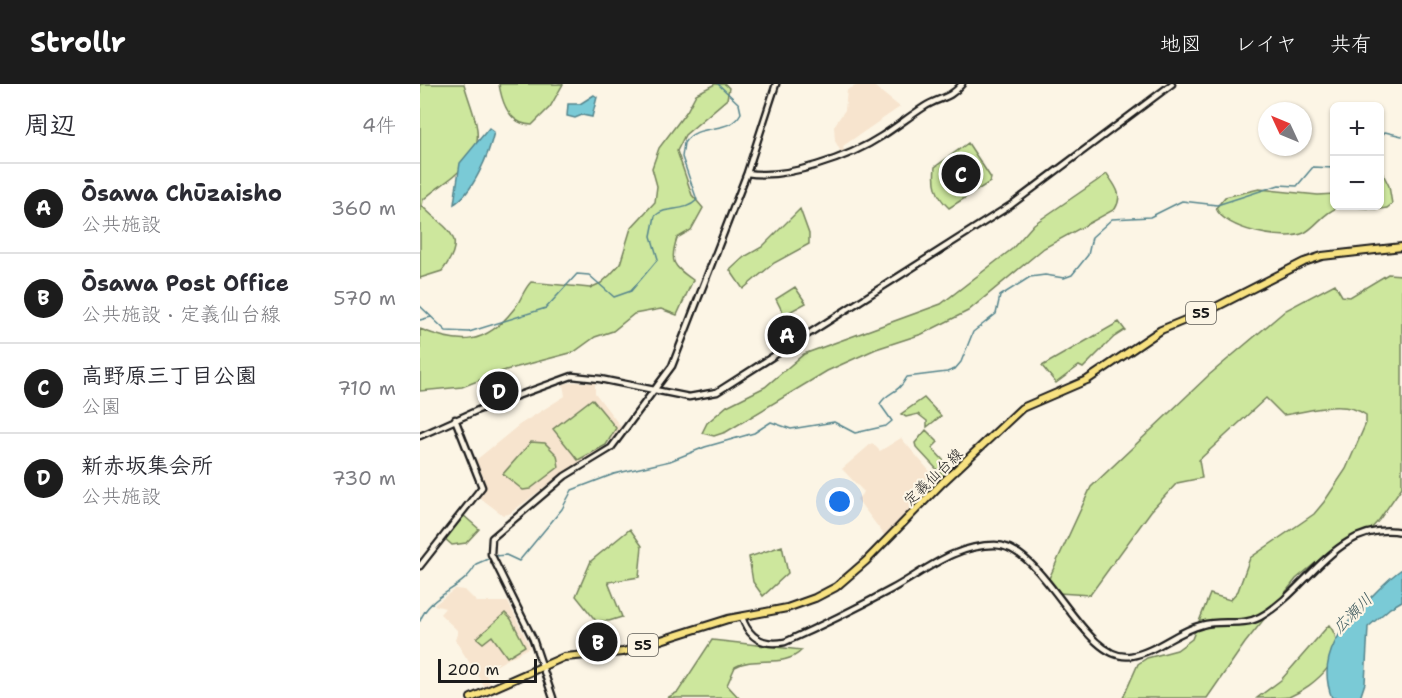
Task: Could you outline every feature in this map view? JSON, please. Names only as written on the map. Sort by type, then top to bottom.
[{"type":"main road","name":"定義仙台線","points":[[471,698],[483,696],[543,665],[564,657],[623,652],[707,625],[803,603],[836,586],[866,561],[942,483],[1022,408],[1087,380],[1161,330],[1232,299],[1304,262],[1322,256],[1402,248]]},
{"type":"street","points":[[553,698],[530,630],[493,557],[492,538],[564,476],[611,448],[676,357],[747,173],[776,84]]},
{"type":"street","points":[[747,173],[777,174],[831,160],[882,136],[926,105],[953,95],[962,84]]},
{"type":"street","points":[[420,436],[455,419],[572,376],[600,379],[695,398],[717,392],[1011,205],[1172,84]]},
{"type":"street","points":[[420,566],[482,487],[455,419]]},
{"type":"street","points":[[742,617],[746,628],[758,640],[775,644],[786,642],[890,590],[948,555],[987,545],[1002,545],[1018,553],[1038,571],[1070,614],[1098,641],[1116,654],[1130,656],[1200,625],[1254,620],[1279,602],[1348,540],[1372,531],[1402,532]]},
{"type":"shaded area","points":[[860,84],[875,84],[875,87],[900,107],[843,146],[844,151],[841,152],[835,141],[834,126],[845,110],[847,90]]},
{"type":"shaded area","points":[[595,383],[595,393],[621,427],[601,452],[569,469],[509,514],[503,515],[479,497],[486,486],[476,460],[519,425],[565,396],[563,384]]},
{"type":"shaded area","points":[[901,438],[939,482],[885,536],[857,499],[864,492],[842,469],[872,443],[880,451]]},
{"type":"shaded area","points":[[455,589],[465,590],[477,602],[508,602],[530,647],[488,670],[485,673],[490,684],[485,687],[455,640],[458,631],[440,614],[445,608],[434,605]]},
{"type":"green space","points":[[420,84],[464,84],[476,121],[477,142],[474,153],[467,163],[423,200],[422,206],[451,234],[454,249],[442,271],[420,278]]},
{"type":"green space","points":[[499,84],[563,84],[550,107],[532,125],[524,124],[512,117],[502,98]]},
{"type":"green space","points":[[715,84],[725,84],[729,88],[727,99],[685,135],[677,151],[692,195],[703,208],[691,230],[677,238],[673,253],[677,267],[693,280],[677,315],[661,309],[634,314],[613,331],[595,337],[574,352],[506,370],[462,387],[420,391],[420,329],[447,338],[471,339],[482,336],[503,321],[516,306],[531,282],[590,288],[601,283],[610,275],[620,264],[631,228],[655,202],[657,186],[652,168],[659,148],[687,111],[696,94]]},
{"type":"green space","points":[[968,143],[991,178],[990,182],[949,208],[936,189],[935,167]]},
{"type":"green space","points":[[1107,174],[1119,195],[1115,209],[1044,248],[968,311],[922,334],[876,349],[827,371],[726,432],[714,436],[702,433],[707,423],[727,406],[765,387],[804,354],[941,304],[1012,249],[1034,224]]},
{"type":"green space","points":[[1384,176],[1389,186],[1392,204],[1384,208]]},
{"type":"green space","points":[[1259,189],[1330,194],[1330,210],[1333,210],[1304,233],[1295,235],[1270,235],[1242,228],[1230,222],[1216,208],[1225,197]]},
{"type":"green space","points":[[800,209],[809,234],[809,244],[774,263],[743,289],[730,270],[744,257],[762,247]]},
{"type":"green space","points":[[1388,274],[1402,275],[1402,487],[1369,531],[1330,551],[1296,579],[1245,643],[1207,698],[1123,698],[1138,664],[1147,658],[1177,650],[1192,639],[1210,594],[1230,600],[1238,591],[1250,558],[1314,514],[1346,469],[1366,423],[1366,415],[1347,407],[1336,407],[1283,415],[1266,398],[1199,460],[1202,478],[1177,483],[1151,511],[1090,595],[1058,593],[1046,585],[1091,487],[1209,375],[1286,310],[1335,284],[1342,296],[1350,297]]},
{"type":"green space","points":[[795,287],[806,303],[784,315],[776,299]]},
{"type":"green space","points":[[1119,322],[1125,330],[1114,337],[1083,368],[1079,366],[1056,383],[1042,366]]},
{"type":"green space","points":[[924,398],[941,416],[927,427],[927,421],[918,414],[906,417],[901,414]]},
{"type":"green space","points":[[592,399],[616,428],[606,445],[578,460],[553,429]]},
{"type":"green space","points":[[926,430],[938,442],[932,448],[944,461],[942,464],[948,470],[944,477],[916,447],[915,443]]},
{"type":"green space","points":[[531,442],[545,443],[557,455],[559,467],[530,489],[523,490],[503,474]]},
{"type":"green space","points":[[463,515],[479,529],[466,543],[452,545],[444,538]]},
{"type":"green space","points":[[630,529],[642,546],[639,577],[608,582],[622,617],[609,621],[596,621],[576,596],[591,561]]},
{"type":"green space","points":[[782,546],[788,573],[763,596],[753,582],[749,557]]},
{"type":"green space","points":[[505,613],[511,619],[525,646],[507,657],[492,636],[483,643],[477,638]]},
{"type":"green space","points":[[1329,625],[1335,636],[1336,647],[1333,658],[1319,677],[1289,697],[1257,698],[1281,680]]},
{"type":"green space","points":[[712,640],[802,650],[787,659],[751,662],[735,667],[727,685],[739,698],[667,698],[678,692]]},
{"type":"water","points":[[594,95],[597,97],[592,117],[567,116],[568,104],[580,104]]},
{"type":"water","points":[[489,128],[494,132],[484,162],[468,191],[454,204],[460,163]]},
{"type":"water","points":[[1402,569],[1402,601],[1368,627],[1365,683],[1360,698],[1332,698],[1327,668],[1335,642],[1361,608]]},
{"type":"waterway","points":[[420,306],[446,331],[469,332],[546,308],[577,274],[589,275],[614,297],[631,291],[658,259],[651,236],[655,216],[687,206],[697,200],[682,157],[684,143],[697,132],[729,124],[741,113],[739,104],[718,84]]},
{"type":"waterway","points":[[1384,133],[1402,136]]},
{"type":"waterway","points":[[495,556],[506,555],[519,561],[562,509],[572,490],[614,474],[670,461],[705,447],[754,433],[771,422],[791,429],[834,422],[855,433],[886,426],[892,421],[880,404],[900,387],[907,377],[955,369],[961,362],[973,332],[996,314],[1000,296],[1030,277],[1045,275],[1064,278],[1072,275],[1088,255],[1092,237],[1112,219],[1150,217],[1182,201],[1217,205],[1279,185],[1297,186],[1313,167],[1330,168]]},
{"type":"waterway","points":[[420,320],[431,317]]},
{"type":"waterway","points":[[420,621],[431,604],[464,580],[476,564],[490,558]]},
{"type":"place","name":"高野原三丁目公園","points":[[961,174]]},
{"type":"place","name":"Ōsawa Chūzaisho","points":[[787,335]]},
{"type":"place","name":"新赤坂集会所","points":[[499,391]]},
{"type":"place","name":"Ōsawa Post Office","points":[[598,642]]},
{"type":"water label","name":"広瀬川","points":[[1352,613]]}]
